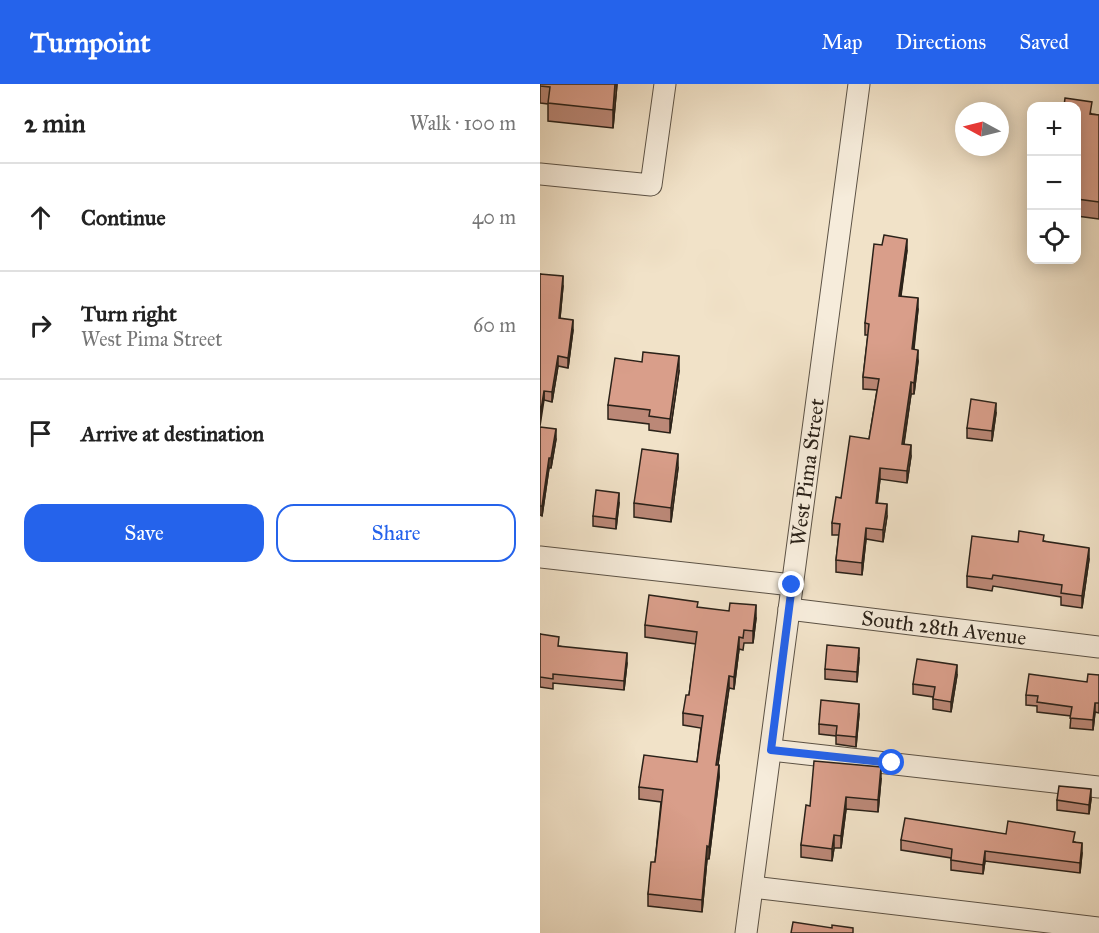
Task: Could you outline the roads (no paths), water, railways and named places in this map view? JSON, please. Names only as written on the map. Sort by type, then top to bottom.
[{"type":"street","points":[[540,174],[651,185],[665,84]]},
{"type":"street","name":"West Pima Street","points":[[746,933],[859,84]]},
{"type":"street","points":[[540,557],[792,585]]},
{"type":"street","name":"South 28th Avenue","points":[[789,609],[1099,647]]},
{"type":"street","points":[[771,750],[1099,787]]},
{"type":"street","points":[[753,887],[1099,928]]}]
